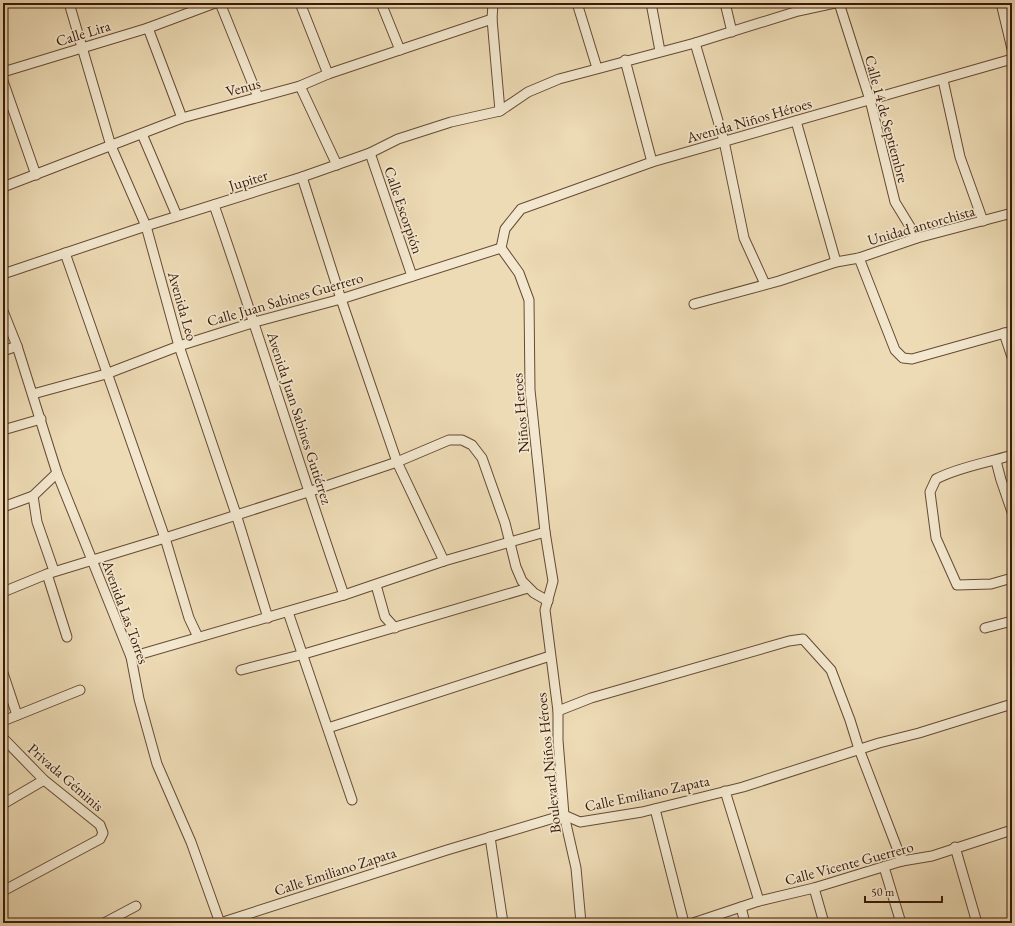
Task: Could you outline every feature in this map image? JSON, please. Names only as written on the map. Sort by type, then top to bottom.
[{"type":"street","name":"Avenida Leo","points":[[69,3],[112,146],[146,226],[179,346],[236,514],[268,618]]},
{"type":"street","name":"Calle Lira","points":[[3,72],[148,28],[216,3]]},
{"type":"street","points":[[220,3],[258,97]]},
{"type":"street","points":[[300,3],[328,74]]},
{"type":"street","points":[[381,3],[400,50]]},
{"type":"street","points":[[493,3],[492,19],[500,111],[528,92],[559,79],[732,32],[798,7],[835,3]]},
{"type":"street","points":[[577,3],[598,68]]},
{"type":"street","points":[[651,3],[660,51]]},
{"type":"street","points":[[725,3],[732,32]]},
{"type":"street","name":"Calle 14 de Septiembre","points":[[839,3],[870,100],[895,202],[917,238]]},
{"type":"street","points":[[1001,3],[1012,49]]},
{"type":"street","name":"Venus","points":[[3,187],[182,118],[300,86],[328,74],[492,19]]},
{"type":"street","points":[[148,28],[182,118]]},
{"type":"street","points":[[695,43],[724,141],[744,238],[765,284]]},
{"type":"street","name":"Avenida Niños Héroes","points":[[501,248],[505,229],[521,208],[652,162],[943,80],[1012,59]]},
{"type":"street","points":[[625,60],[652,162]]},
{"type":"street","points":[[943,80],[960,157],[983,221]]},
{"type":"street","points":[[3,81],[36,175]]},
{"type":"street","points":[[300,86],[337,165]]},
{"type":"street","name":"Jupiter","points":[[3,274],[146,226],[337,165],[370,153],[398,138],[451,122],[500,111]]},
{"type":"street","points":[[796,121],[836,262]]},
{"type":"street","points":[[142,134],[177,216]]},
{"type":"street","name":"Calle Escorpión","points":[[370,153],[412,276]]},
{"type":"street","points":[[302,177],[341,299],[398,462],[444,560]]},
{"type":"street","name":"Avenida Juan Sabines Gutiérrez","points":[[214,205],[255,322],[308,492],[344,595]]},
{"type":"street","name":"Unidad antorchista","points":[[694,304],[836,262],[859,258],[917,238],[1012,213]]},
{"type":"street","name":"Calle Juan Sabines Guerrero","points":[[33,394],[106,374],[179,346],[255,322],[341,299],[501,248]]},
{"type":"street","name":"Niños Heroes","points":[[501,248],[519,273],[529,300],[530,390],[545,532],[553,581],[548,601]]},
{"type":"street","points":[[65,254],[165,538],[189,618],[198,637]]},
{"type":"street","points":[[859,258],[895,350],[903,358],[912,359],[1008,332],[1012,357]]},
{"type":"street","name":"Avenida Las Torres","points":[[3,311],[17,346],[57,473],[131,657],[138,699],[157,764],[178,816],[191,842],[220,923]]},
{"type":"street","points":[[3,351],[17,346]]},
{"type":"street","points":[[3,430],[41,419]]},
{"type":"street","points":[[3,592],[50,572],[92,561],[308,492],[398,462],[449,440],[462,440],[472,445],[482,458],[510,541],[516,567],[522,581],[534,594],[548,601]]},
{"type":"street","points":[[1012,455],[996,461],[948,473],[936,479],[930,492],[936,538],[957,584],[991,584],[1012,578]]},
{"type":"street","points":[[996,461],[1000,480],[1012,512]]},
{"type":"street","points":[[3,507],[34,496],[57,473]]},
{"type":"street","points":[[34,496],[36,522],[67,637]]},
{"type":"street","points":[[131,657],[376,586],[444,560],[545,532]]},
{"type":"street","points":[[376,586],[385,617],[395,628]]},
{"type":"street","points":[[241,670],[395,628],[528,588]]},
{"type":"street","name":"Boulevard Niños Héroes","points":[[548,601],[545,610],[558,711],[558,740],[564,815],[576,868],[581,923]]},
{"type":"street","points":[[288,612],[304,654],[352,800]]},
{"type":"street","points":[[985,628],[1012,621]]},
{"type":"street","points":[[558,711],[591,698],[789,641],[803,639],[831,670],[850,720],[859,749],[902,861]]},
{"type":"street","points":[[328,728],[550,656]]},
{"type":"street","points":[[3,673],[17,715]]},
{"type":"street","points":[[3,721],[80,690]]},
{"type":"street","name":"Calle Emiliano Zapata","points":[[220,923],[564,815],[580,822],[654,808],[725,791],[859,749],[919,733],[1012,704]]},
{"type":"street","name":"Privada Géminis","points":[[3,738],[44,780],[100,825],[103,834],[100,839],[3,891]]},
{"type":"street","points":[[3,804],[44,780]]},
{"type":"street","points":[[725,791],[759,901]]},
{"type":"street","points":[[654,808],[684,923]]},
{"type":"street","name":"Calle Vicente Guerrero","points":[[693,923],[759,901],[814,888],[902,861],[932,856],[955,847],[1012,830]]},
{"type":"street","points":[[490,837],[503,923]]},
{"type":"street","points":[[955,847],[977,923]]},
{"type":"street","points":[[884,867],[901,923]]},
{"type":"street","points":[[814,888],[824,923]]},
{"type":"street","points":[[104,923],[136,906]]},
{"type":"street","points":[[741,907],[745,923]]}]
